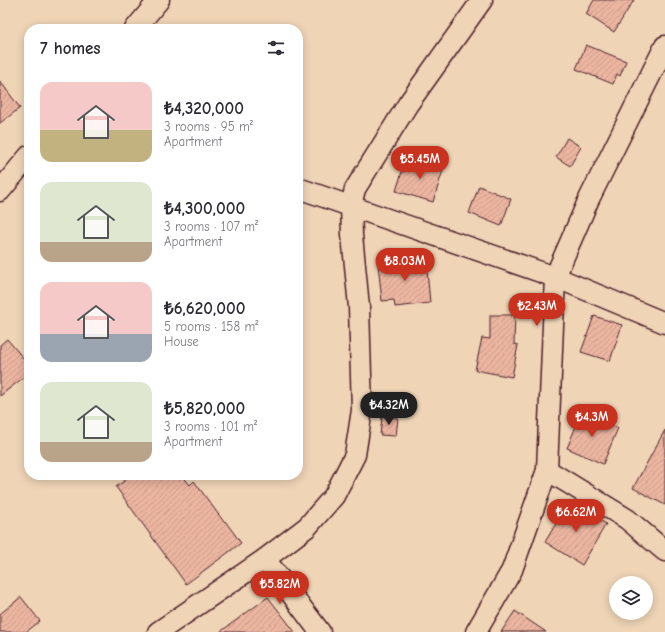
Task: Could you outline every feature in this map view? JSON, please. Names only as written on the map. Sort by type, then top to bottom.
[{"type":"street","points":[[139,24],[159,0]]},
{"type":"street","points":[[158,632],[265,559],[307,528],[334,496],[355,455],[362,410],[359,307],[350,206],[355,189],[408,104],[482,0]]},
{"type":"street","points":[[476,632],[512,570],[547,470],[555,277],[589,199],[665,46]]},
{"type":"street","points":[[0,191],[24,162]]},
{"type":"street","points":[[303,190],[555,277],[665,323]]},
{"type":"street","points":[[547,470],[627,519],[665,551]]},
{"type":"street","points":[[265,559],[320,632]]},
{"type":"building","points":[[594,0],[634,0],[614,32],[586,14]]},
{"type":"building","points":[[586,45],[626,61],[620,76],[617,74],[613,84],[576,69]]},
{"type":"building","points":[[0,81],[20,108],[0,123]]},
{"type":"building","points":[[567,138],[581,147],[570,166],[556,157]]},
{"type":"building","points":[[406,159],[443,170],[433,202],[396,191]]},
{"type":"building","points":[[479,186],[511,199],[501,226],[469,213]]},
{"type":"building","points":[[426,258],[430,303],[395,307],[394,300],[382,301],[378,264]]},
{"type":"building","points":[[490,315],[515,315],[514,344],[518,345],[512,377],[475,370],[482,338],[490,339]]},
{"type":"building","points":[[594,316],[622,325],[610,361],[581,352]]},
{"type":"building","points":[[7,339],[24,359],[24,377],[0,396],[0,345]]},
{"type":"building","points":[[582,412],[618,428],[603,464],[567,448]]},
{"type":"building","points":[[382,417],[398,418],[396,436],[380,435]]},
{"type":"building","points":[[665,430],[665,505],[633,488]]},
{"type":"building","points":[[125,480],[186,480],[190,485],[194,481],[241,543],[186,584],[116,487]]},
{"type":"building","points":[[569,502],[606,524],[582,565],[545,542]]},
{"type":"building","points":[[21,597],[40,621],[26,632],[0,632],[0,614]]},
{"type":"building","points":[[268,597],[295,632],[220,632]]},
{"type":"building","points":[[515,611],[546,632],[501,632]]}]
